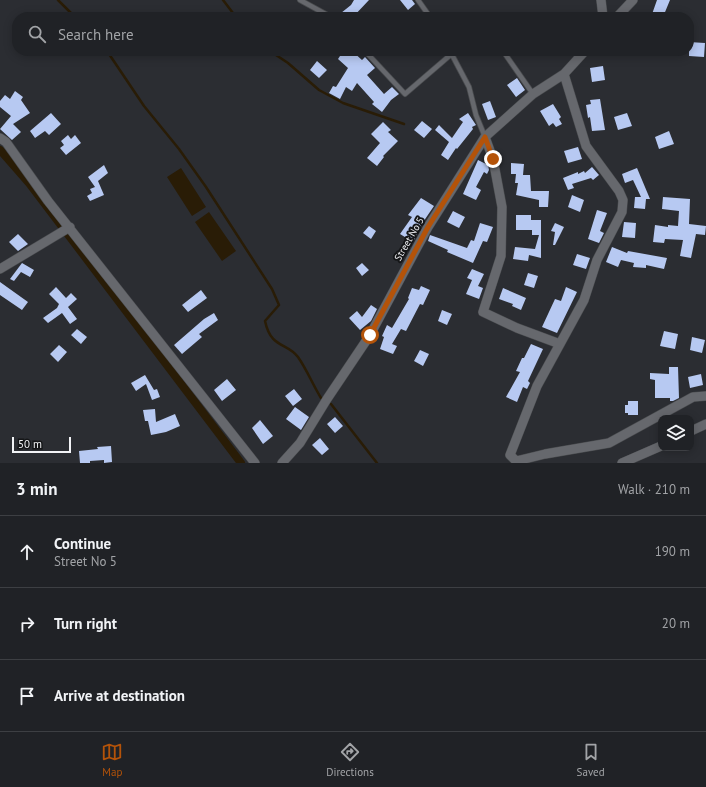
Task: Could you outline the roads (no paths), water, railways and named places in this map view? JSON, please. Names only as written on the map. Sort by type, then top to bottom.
[{"type":"street","points":[[601,0],[602,12]]},
{"type":"street","points":[[622,12],[633,0]]},
{"type":"street","name":"Street No 5","points":[[282,463],[300,443],[327,399],[370,335],[428,227],[485,137],[533,94],[564,74],[580,56]]},
{"type":"street","points":[[564,74],[586,146],[620,191],[623,200],[622,212],[597,260],[584,300],[537,386],[516,436],[510,456],[516,461],[545,454],[609,444],[693,397],[706,396]]},
{"type":"street","points":[[485,137],[493,159],[502,207],[501,256],[483,312],[517,328],[560,344]]},
{"type":"street","points":[[0,138],[6,142],[48,201],[255,463]]},
{"type":"street","points":[[0,269],[69,228]]},
{"type":"street","points":[[694,430],[706,424]]},
{"type":"street","points":[[622,463],[658,447]]},
{"type":"lane","points":[[300,0],[322,12]]},
{"type":"lane","points":[[418,0],[426,12]]},
{"type":"lane","points":[[370,56],[405,94],[448,56]]},
{"type":"lane","points":[[454,56],[469,87],[476,115],[485,137]]},
{"type":"lane","points":[[506,56],[533,94]]},
{"type":"waterway","points":[[58,0],[70,12]]},
{"type":"waterway","points":[[223,0],[232,12]]},
{"type":"waterway","points":[[110,56],[144,106],[179,149],[206,187],[272,289],[279,305],[265,321],[268,330],[275,341],[294,352],[298,357],[321,398]]},
{"type":"waterway","points":[[278,56],[288,63],[319,90],[343,103],[404,124]]},
{"type":"waterway","points":[[0,150],[29,183],[241,463]]},
{"type":"waterway","points":[[331,404],[377,463]]}]
